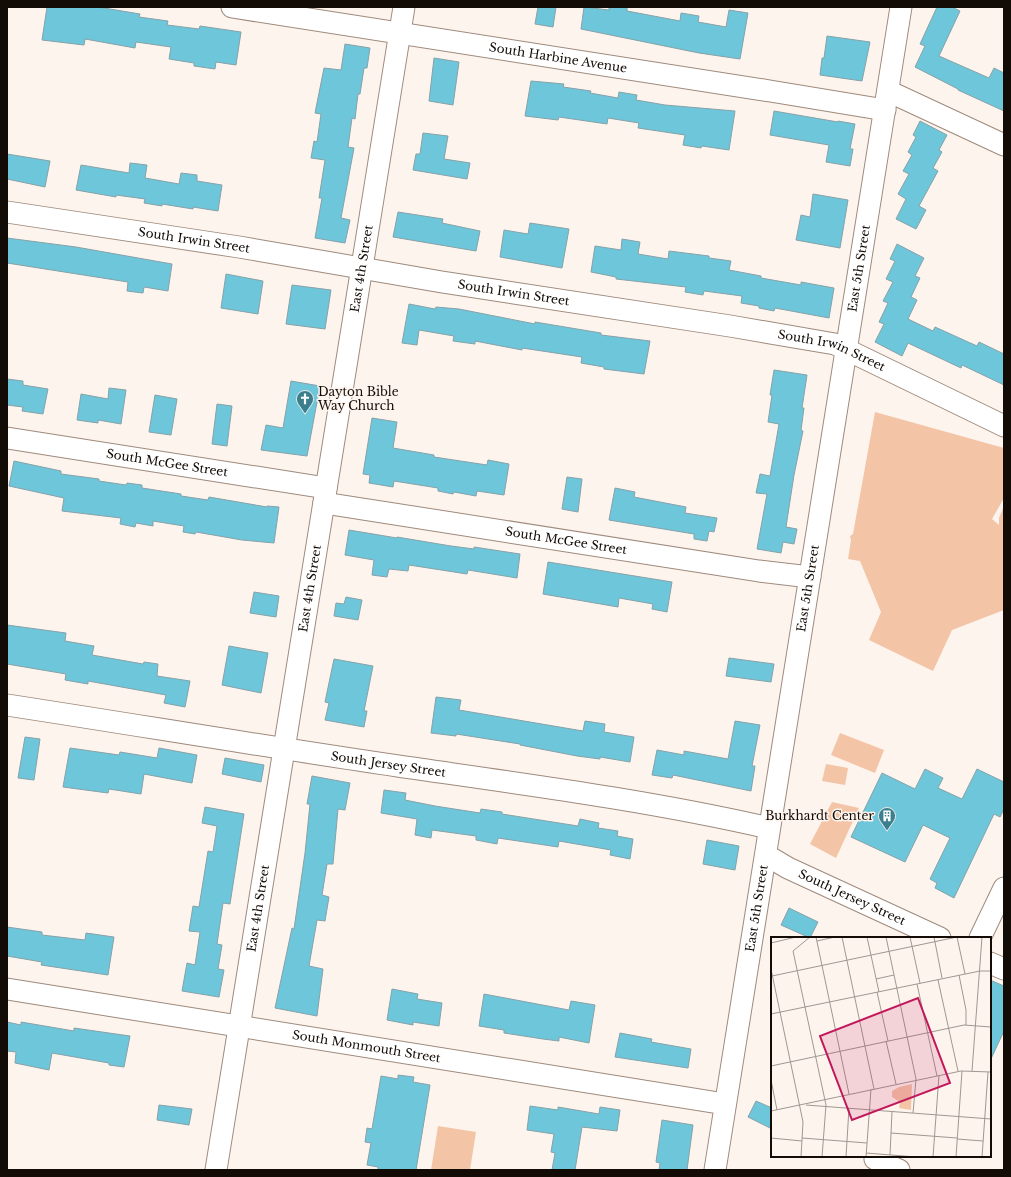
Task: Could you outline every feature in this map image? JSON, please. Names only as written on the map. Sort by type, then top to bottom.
[{"type":"street","name":"South Harbine Avenue","points":[[232,7],[770,90],[886,101],[1004,145]]},
{"type":"street","name":"East 4th Street","points":[[216,1170],[404,7]]},
{"type":"street","name":"East 5th Street","points":[[715,1170],[901,7]]},
{"type":"street","name":"South Irwin Street","points":[[7,212],[730,326],[835,344],[1004,426]]},
{"type":"street","name":"South McGee Street","points":[[7,438],[759,571],[810,577]]},
{"type":"street","name":"South Jersey Street","points":[[7,705],[636,802],[770,828]]},
{"type":"street","name":"South Jersey Street","points":[[766,855],[788,868],[938,937]]},
{"type":"street","points":[[980,937],[1004,888]]},
{"type":"street","points":[[991,963],[1004,969]]},
{"type":"street","name":"South Monmouth Street","points":[[7,989],[725,1104]]},
{"type":"street","points":[[873,1162],[899,1170]]},
{"type":"shaded area","points":[[875,412],[1004,448],[1004,498],[992,519],[999,525],[999,518],[1004,506],[1004,610],[952,630],[933,671],[869,640],[881,612],[860,561],[848,559],[851,540],[850,536],[853,534]]},
{"type":"shaded area","points":[[840,733],[884,750],[875,773],[831,755]]},
{"type":"shaded area","points":[[826,764],[848,768],[845,785],[822,781]]},
{"type":"shaded area","points":[[832,802],[859,808],[836,858],[810,844]]},
{"type":"shaded area","points":[[438,1126],[476,1132],[470,1170],[431,1170]]},
{"type":"building","points":[[47,7],[98,7],[140,14],[139,17],[168,21],[167,25],[199,29],[200,26],[241,32],[236,65],[216,62],[215,69],[194,66],[194,63],[169,59],[171,47],[136,42],[135,48],[85,39],[84,45],[42,40]]},
{"type":"building","points":[[538,7],[556,7],[553,27],[535,24]]},
{"type":"building","points":[[584,7],[609,10],[609,7],[627,7],[627,11],[680,21],[681,13],[699,16],[698,22],[726,27],[729,10],[748,13],[740,59],[699,53],[581,29]]},
{"type":"building","points":[[937,7],[952,7],[960,11],[939,56],[989,78],[994,68],[1004,73],[1004,111],[958,90],[915,67],[925,46],[920,44]]},
{"type":"building","points":[[827,36],[870,42],[862,81],[820,75]]},
{"type":"building","points":[[345,44],[370,48],[367,68],[364,68],[360,94],[358,94],[355,119],[352,118],[348,147],[354,148],[341,218],[350,220],[345,243],[315,238],[322,198],[319,198],[325,160],[311,158],[314,141],[317,142],[321,114],[315,113],[324,68],[341,70]]},
{"type":"building","points":[[434,58],[459,62],[453,105],[429,101]]},
{"type":"building","points":[[531,81],[564,84],[563,87],[591,91],[590,93],[618,98],[619,92],[637,95],[636,100],[665,105],[735,111],[729,150],[683,145],[685,135],[638,128],[639,123],[608,118],[607,124],[559,117],[558,120],[525,116]]},
{"type":"building","points":[[774,111],[855,124],[850,149],[853,149],[850,166],[826,162],[829,145],[770,135]]},
{"type":"building","points":[[920,121],[947,135],[939,150],[942,152],[933,168],[938,171],[919,206],[926,210],[916,229],[896,219],[906,199],[898,194],[909,174],[903,171],[912,155],[908,152],[916,137],[913,135]]},
{"type":"building","points":[[423,133],[448,136],[444,159],[470,163],[467,179],[413,170],[416,154],[420,154]]},
{"type":"building","points":[[7,154],[50,161],[45,187],[7,179]]},
{"type":"building","points":[[130,163],[147,165],[145,178],[179,184],[181,173],[197,175],[197,181],[222,185],[218,211],[162,204],[162,206],[144,203],[145,199],[116,195],[116,197],[76,190],[81,165],[129,173]]},
{"type":"building","points":[[813,194],[848,200],[840,248],[796,240],[801,215],[810,217]]},
{"type":"building","points":[[398,212],[443,219],[442,223],[480,231],[476,251],[393,237]]},
{"type":"building","points":[[530,223],[569,229],[562,268],[500,257],[504,230],[528,234]]},
{"type":"building","points":[[7,238],[76,247],[172,264],[168,291],[144,287],[143,293],[127,291],[128,282],[7,263]]},
{"type":"building","points":[[622,239],[640,242],[638,254],[668,259],[669,251],[709,256],[709,258],[731,261],[729,270],[761,276],[761,278],[801,285],[801,282],[834,288],[829,318],[775,308],[774,311],[759,308],[759,306],[741,303],[742,296],[704,291],[703,295],[685,292],[686,287],[616,279],[616,277],[591,272],[595,246],[621,250]]},
{"type":"building","points":[[897,244],[924,258],[915,276],[920,278],[911,297],[917,300],[908,319],[933,331],[935,327],[977,346],[979,342],[1004,354],[1004,385],[962,365],[961,368],[908,343],[902,356],[875,342],[884,324],[879,322],[888,303],[883,301],[893,282],[886,279],[895,261],[890,259]]},
{"type":"building","points":[[226,274],[263,281],[258,314],[221,308]]},
{"type":"building","points":[[292,285],[331,290],[325,329],[286,324]]},
{"type":"building","points":[[409,304],[435,309],[436,307],[459,309],[535,324],[535,322],[601,333],[601,335],[650,341],[644,374],[604,369],[604,367],[581,363],[582,357],[522,348],[522,350],[475,341],[475,344],[453,341],[454,336],[419,330],[417,345],[402,343]]},
{"type":"building","points":[[774,370],[807,375],[802,408],[804,408],[801,430],[803,431],[786,527],[797,529],[794,544],[783,542],[781,553],[757,549],[767,494],[756,493],[760,474],[770,476],[779,424],[768,422]]},
{"type":"building","points":[[7,379],[23,381],[23,385],[48,389],[43,414],[22,411],[23,407],[7,405]]},
{"type":"building","points":[[291,381],[320,386],[307,456],[261,450],[266,425],[283,428]]},
{"type":"building","points":[[109,388],[126,390],[121,424],[98,420],[98,423],[77,420],[81,394],[108,399]]},
{"type":"building","points":[[155,395],[177,399],[171,435],[149,432]]},
{"type":"building","points":[[217,404],[232,406],[227,446],[212,444]]},
{"type":"building","points":[[372,418],[397,422],[393,448],[434,455],[434,457],[487,465],[488,460],[509,464],[504,495],[477,491],[476,496],[454,492],[453,494],[438,491],[438,488],[394,481],[393,487],[369,483],[370,475],[363,474]]},
{"type":"building","points":[[14,461],[61,471],[61,474],[99,479],[99,481],[126,485],[127,483],[142,485],[142,488],[181,494],[181,496],[208,500],[209,497],[267,507],[279,507],[274,543],[242,540],[196,532],[195,534],[183,532],[184,526],[153,521],[153,526],[136,523],[135,527],[120,524],[121,518],[62,511],[64,498],[9,486]]},
{"type":"building","points":[[567,477],[582,479],[578,512],[562,509]]},
{"type":"building","points":[[615,488],[635,492],[634,497],[686,507],[685,513],[717,518],[714,532],[709,531],[707,541],[694,539],[694,534],[609,520]]},
{"type":"building","points":[[349,530],[451,546],[474,549],[474,547],[520,554],[517,578],[468,570],[467,574],[409,565],[408,571],[389,569],[387,577],[372,575],[374,560],[345,555]]},
{"type":"building","points":[[548,562],[672,582],[667,612],[652,609],[653,604],[619,598],[618,607],[543,594]]},
{"type":"building","points":[[254,592],[279,596],[276,617],[250,613]]},
{"type":"building","points":[[346,597],[362,600],[358,620],[334,616],[336,603],[344,604]]},
{"type":"building","points":[[7,625],[66,633],[65,641],[94,646],[92,655],[143,664],[144,662],[158,664],[157,676],[190,681],[185,707],[164,703],[166,695],[88,681],[88,684],[65,680],[66,674],[7,664]]},
{"type":"building","points":[[229,646],[268,653],[261,693],[222,685]]},
{"type":"building","points":[[729,658],[774,664],[771,682],[726,676]]},
{"type":"building","points":[[334,659],[373,666],[364,711],[367,711],[364,727],[325,720],[329,703],[325,702]]},
{"type":"building","points":[[436,697],[461,700],[459,710],[583,731],[585,721],[605,724],[604,732],[634,737],[630,762],[600,757],[600,759],[577,756],[520,744],[456,734],[456,736],[431,733]]},
{"type":"building","points":[[735,721],[760,725],[752,766],[755,766],[751,791],[673,775],[672,778],[652,775],[657,750],[684,755],[684,751],[728,759]]},
{"type":"building","points":[[25,737],[40,739],[34,780],[18,778]]},
{"type":"building","points":[[70,748],[119,755],[120,752],[157,758],[159,748],[197,755],[192,783],[144,774],[141,794],[109,789],[108,793],[63,787]]},
{"type":"building","points":[[225,758],[264,765],[261,782],[222,774]]},
{"type":"building","name":"Burkhardt Center","points":[[925,769],[943,778],[938,788],[962,799],[977,769],[1004,782],[1004,809],[1000,817],[994,814],[954,898],[935,888],[937,883],[930,879],[950,838],[923,825],[905,862],[851,837],[882,773],[915,789]]},
{"type":"building","points":[[312,776],[350,783],[345,810],[338,809],[333,864],[327,864],[322,895],[329,897],[325,921],[317,920],[309,966],[323,969],[317,1016],[275,1008],[292,928],[294,929],[305,853],[310,804],[307,804]]},
{"type":"building","points":[[384,790],[406,793],[405,800],[480,813],[481,809],[502,812],[502,814],[578,826],[580,819],[599,823],[598,828],[618,831],[617,836],[633,839],[630,859],[610,855],[611,850],[559,841],[558,847],[498,838],[497,844],[476,840],[476,836],[432,830],[431,838],[415,835],[417,819],[381,813]]},
{"type":"building","points":[[205,807],[244,814],[230,904],[223,903],[217,944],[222,945],[218,969],[224,970],[219,997],[182,991],[187,963],[195,965],[200,932],[189,931],[193,906],[199,907],[208,851],[213,852],[217,826],[202,823]]},
{"type":"building","points":[[707,840],[739,846],[735,870],[703,864]]},
{"type":"building","points":[[789,908],[818,922],[810,937],[781,925]]},
{"type":"building","points":[[7,927],[42,932],[42,935],[85,940],[86,933],[114,937],[108,975],[41,965],[42,962],[7,956]]},
{"type":"building","points":[[991,980],[1004,986],[1004,1031],[991,1059]]},
{"type":"building","points":[[392,989],[418,994],[417,999],[442,1003],[439,1026],[413,1022],[413,1025],[387,1020]]},
{"type":"building","points":[[484,994],[569,1010],[571,1001],[595,1005],[589,1043],[559,1037],[559,1041],[504,1033],[504,1030],[479,1026]]},
{"type":"building","points":[[7,1022],[21,1025],[21,1022],[74,1031],[74,1028],[130,1036],[124,1067],[52,1053],[49,1070],[15,1063],[16,1052],[7,1051]]},
{"type":"building","points":[[620,1033],[652,1039],[651,1042],[691,1049],[688,1068],[615,1057]]},
{"type":"building","points":[[398,1075],[414,1077],[413,1082],[430,1085],[416,1170],[378,1170],[378,1167],[367,1165],[371,1143],[365,1142],[367,1128],[372,1129],[381,1076],[398,1079]]},
{"type":"building","points":[[756,1101],[771,1108],[771,1128],[748,1117]]},
{"type":"building","points":[[159,1105],[192,1109],[189,1125],[157,1120]]},
{"type":"building","points":[[530,1106],[558,1110],[558,1107],[599,1114],[600,1107],[620,1110],[617,1131],[582,1127],[575,1170],[552,1170],[555,1153],[551,1152],[554,1134],[527,1130]]},
{"type":"building","points":[[662,1120],[693,1125],[687,1170],[659,1170],[660,1163],[656,1162]]},
{"type":"place","name":"Dayton Bible Way Church","points":[[305,414]]},
{"type":"place","name":"Burkhardt Center","points":[[887,831]]}]
